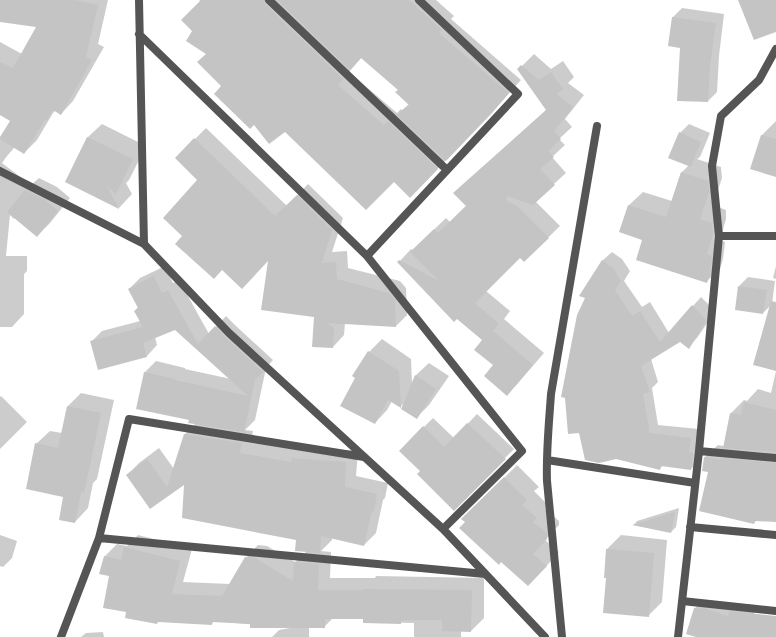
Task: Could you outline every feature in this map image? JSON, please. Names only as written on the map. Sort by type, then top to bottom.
[{"type":"street","points":[[139,0],[144,244]]},
{"type":"street","points":[[269,0],[447,170]]},
{"type":"street","points":[[367,256],[518,94],[419,0]]},
{"type":"street","points":[[139,34],[367,256],[522,451],[443,529]]},
{"type":"street","points":[[678,637],[699,451],[719,236],[712,166],[721,116],[759,80],[776,49]]},
{"type":"street","points":[[562,637],[547,460],[551,394],[597,126]]},
{"type":"street","points":[[0,171],[144,244],[229,333],[443,529],[545,637]]},
{"type":"street","points":[[719,236],[776,236]]},
{"type":"street","points":[[61,637],[98,538],[129,419],[365,457]]},
{"type":"street","points":[[699,451],[776,458]]},
{"type":"street","points":[[547,460],[695,483]]},
{"type":"street","points":[[690,527],[776,535]]},
{"type":"street","points":[[98,538],[485,574]]},
{"type":"street","points":[[682,601],[776,611]]},
{"type":"building","points":[[0,0],[75,0],[98,5],[86,57],[92,60],[61,115],[53,110],[24,154],[0,139],[10,121],[0,115],[0,62],[13,68],[36,27],[0,22]]},
{"type":"building","points":[[201,0],[264,0],[265,4],[343,79],[338,85],[384,125],[388,121],[438,169],[410,198],[394,182],[366,210],[285,132],[269,144],[254,125],[250,129],[214,94],[221,86],[197,62],[206,54],[186,41],[192,31],[181,20]]},
{"type":"building","points":[[277,0],[409,0],[442,30],[439,33],[509,93],[446,161],[397,115],[409,105],[395,92],[398,90],[361,58],[350,70]]},
{"type":"building","points":[[738,0],[776,0],[776,32],[754,40]]},
{"type":"building","points":[[672,17],[716,23],[710,66],[708,102],[677,101],[680,48],[668,46]]},
{"type":"building","points":[[521,65],[539,80],[551,72],[563,89],[557,94],[573,107],[554,131],[561,139],[548,151],[554,157],[540,169],[555,185],[533,205],[508,196],[506,200],[518,207],[549,238],[524,262],[520,258],[475,303],[499,324],[493,331],[533,365],[507,396],[484,376],[493,365],[474,350],[482,340],[457,319],[454,322],[397,262],[399,260],[439,281],[410,252],[434,229],[438,233],[466,206],[453,193],[546,110],[517,69]]},
{"type":"building","points":[[679,132],[701,142],[691,167],[668,158]]},
{"type":"building","points":[[761,135],[776,139],[776,177],[750,169]]},
{"type":"building","points":[[87,137],[133,159],[116,194],[107,186],[119,209],[65,182]]},
{"type":"building","points":[[194,138],[275,216],[297,195],[332,230],[322,263],[336,262],[337,279],[389,293],[395,300],[396,327],[327,323],[334,328],[333,348],[312,347],[314,317],[261,310],[268,261],[242,289],[222,270],[214,279],[175,244],[182,236],[163,218],[197,180],[175,158]]},
{"type":"building","points":[[681,172],[708,181],[709,192],[700,219],[712,223],[713,234],[707,254],[712,256],[710,274],[707,283],[636,260],[642,240],[619,232],[628,205],[666,217]]},
{"type":"building","points":[[25,190],[44,199],[58,211],[37,237],[7,212]]},
{"type":"building","points":[[602,260],[613,268],[621,281],[615,290],[632,316],[640,311],[660,342],[692,305],[706,320],[689,349],[680,342],[641,366],[650,392],[643,394],[650,433],[691,438],[689,452],[693,453],[691,470],[661,466],[660,470],[616,459],[599,463],[585,460],[579,433],[568,434],[565,398],[561,397],[577,315],[585,298],[579,296]]},
{"type":"building","points":[[154,276],[162,293],[168,290],[198,344],[215,326],[263,372],[255,380],[244,432],[188,423],[189,420],[136,409],[144,372],[248,396],[175,330],[143,343],[147,357],[98,370],[90,341],[143,327],[134,311],[138,308],[128,289]]},
{"type":"building","points":[[738,286],[767,290],[763,314],[735,310]]},
{"type":"building","points":[[771,301],[776,302],[776,371],[753,365]]},
{"type":"building","points":[[368,351],[399,371],[401,408],[388,400],[375,424],[340,406],[355,378],[352,376]]},
{"type":"building","points":[[415,375],[436,389],[417,419],[401,409]]},
{"type":"building","points":[[744,402],[776,410],[776,452],[723,448],[730,413],[741,415]]},
{"type":"building","points":[[67,406],[101,413],[84,493],[81,492],[75,523],[59,520],[63,497],[26,489],[35,443],[58,448]]},
{"type":"building","points":[[467,423],[506,459],[454,511],[417,474],[420,471],[399,451],[423,426],[444,447]]},
{"type":"building","points":[[184,434],[242,443],[240,453],[291,462],[292,458],[346,462],[345,487],[377,494],[374,511],[372,511],[364,546],[321,536],[320,553],[295,551],[296,540],[182,518],[184,485],[150,509],[126,475],[147,459],[167,487]]},
{"type":"building","points":[[704,457],[720,460],[720,458],[776,463],[776,522],[755,521],[754,524],[699,511],[708,472],[702,471]]},
{"type":"building","points":[[504,477],[527,500],[522,505],[537,518],[533,522],[547,533],[547,539],[533,554],[547,566],[528,586],[501,562],[499,565],[459,528],[465,522],[461,519]]},
{"type":"building","points":[[675,512],[671,533],[632,525]]},
{"type":"building","points":[[124,547],[180,561],[172,594],[222,596],[245,557],[255,558],[293,581],[294,562],[319,564],[318,590],[472,590],[471,632],[442,631],[442,620],[401,620],[401,624],[363,623],[363,619],[325,619],[325,628],[250,628],[250,624],[212,622],[212,625],[158,622],[157,624],[125,618],[126,612],[103,608],[109,576],[99,574],[104,556],[121,560]]},
{"type":"building","points":[[606,549],[654,553],[649,617],[603,613],[606,578],[604,578]]},
{"type":"building","points":[[694,608],[707,609],[728,616],[729,611],[776,616],[776,637],[696,637],[686,634]]}]
